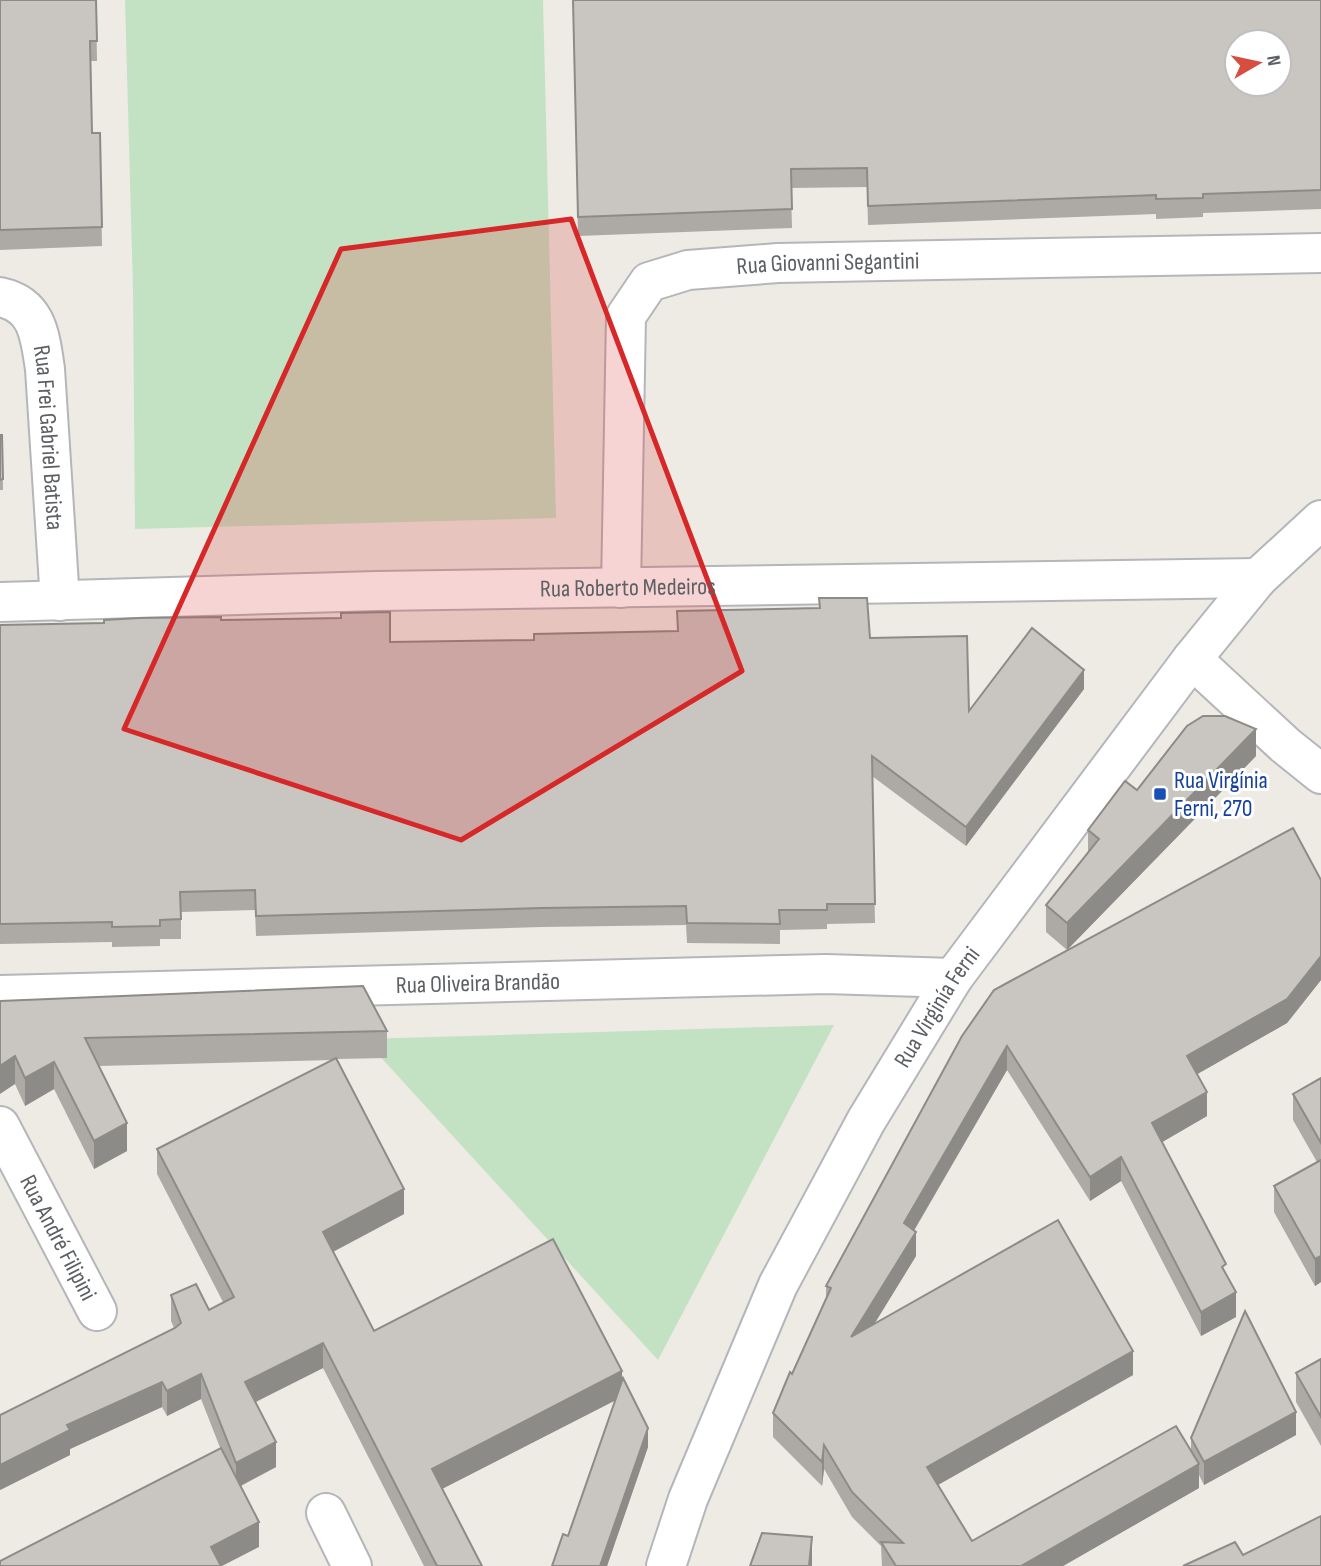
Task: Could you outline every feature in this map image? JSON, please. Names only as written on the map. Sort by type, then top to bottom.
[{"type":"street","name":"Rua Giovanni Segantini","points":[[621,588],[626,316],[649,282],[688,270],[778,263],[1321,253]]},
{"type":"street","name":"Rua Frei Gabriel Batista","points":[[0,297],[26,309],[39,331],[45,369],[60,601]]},
{"type":"street","name":"Rua Virginía Ferni","points":[[666,1566],[688,1499],[778,1285],[866,1121],[954,978],[1192,659],[1258,578],[1321,520]]},
{"type":"street","name":"Rua Roberto Medeiros","points":[[0,602],[377,591],[1258,578]]},
{"type":"street","points":[[1192,659],[1285,745],[1321,774]]},
{"type":"street","name":"Rua Oliveira Brandão","points":[[0,995],[826,974],[954,978]]},
{"type":"street","name":"Rua André Filipini","points":[[0,1126],[97,1311]]},
{"type":"street","points":[[326,1513],[352,1566]]},
{"type":"highlighted area","points":[[571,219],[742,671],[461,840],[124,729],[341,249]]},
{"type":"green space","points":[[125,0],[543,0],[556,518],[135,529],[133,289]]},
{"type":"green space","points":[[834,1025],[658,1360],[364,1039]]},
{"type":"building","points":[[0,0],[96,0],[97,41],[90,41],[92,133],[100,133],[102,227],[0,230]]},
{"type":"building","points":[[573,0],[1321,0],[1321,190],[1203,194],[1203,198],[1156,199],[1156,195],[868,206],[867,168],[791,169],[792,209],[578,217]]},
{"type":"building","points":[[0,435],[3,479],[0,480]]},
{"type":"building","points":[[819,598],[867,598],[870,638],[967,636],[969,711],[1032,628],[1084,670],[966,827],[872,756],[875,904],[827,904],[827,910],[779,910],[780,924],[687,923],[686,906],[256,916],[255,890],[180,892],[181,919],[160,920],[160,926],[112,927],[112,922],[0,924],[0,625],[104,623],[104,620],[139,618],[341,618],[341,613],[390,612],[390,642],[534,640],[534,634],[678,631],[677,611],[820,608]]},
{"type":"building","points":[[1203,716],[1225,716],[1256,729],[1067,923],[1046,905],[1099,839],[1088,830],[1125,781],[1137,790],[1187,726]]},
{"type":"building","points":[[1293,828],[1321,880],[1321,956],[1287,999],[1187,1056],[1207,1092],[1152,1123],[1226,1264],[1222,1267],[1236,1292],[1201,1312],[1121,1157],[1090,1177],[1007,1046],[904,1223],[916,1232],[851,1337],[1058,1220],[1133,1351],[927,1467],[972,1541],[1176,1426],[1199,1464],[1021,1566],[896,1566],[881,1542],[903,1543],[852,1492],[824,1445],[822,1462],[773,1413],[831,1288],[826,1286],[962,1036],[994,990]]},
{"type":"building","points":[[363,986],[387,1031],[85,1038],[127,1123],[94,1141],[54,1062],[25,1078],[15,1056],[0,1066],[0,1001]]},
{"type":"building","points":[[336,1058],[404,1189],[323,1232],[374,1331],[553,1239],[622,1371],[432,1469],[482,1566],[437,1566],[323,1343],[245,1382],[276,1442],[236,1463],[201,1374],[167,1391],[162,1382],[67,1425],[70,1430],[0,1465],[0,1415],[175,1328],[181,1323],[171,1295],[196,1284],[209,1310],[234,1297],[157,1149]]},
{"type":"building","points":[[1321,1078],[1321,1143],[1293,1094]]},
{"type":"building","points":[[1321,1160],[1321,1256],[1315,1259],[1274,1186]]},
{"type":"building","points":[[1245,1311],[1296,1412],[1204,1462],[1191,1438]]},
{"type":"building","points":[[1321,1359],[1321,1417],[1296,1373]]},
{"type":"building","points":[[623,1378],[648,1428],[600,1566],[552,1566],[563,1534],[568,1536]]},
{"type":"building","points":[[221,1448],[259,1522],[211,1547],[221,1566],[0,1566],[0,1561]]},
{"type":"building","points":[[1321,1516],[1321,1566],[1183,1566],[1235,1542],[1243,1555]]},
{"type":"building","points":[[762,1533],[812,1537],[809,1566],[750,1566]]},
{"type":"place","name":"Rua Virgínia Ferni, 270","points":[[1160,794]]}]
